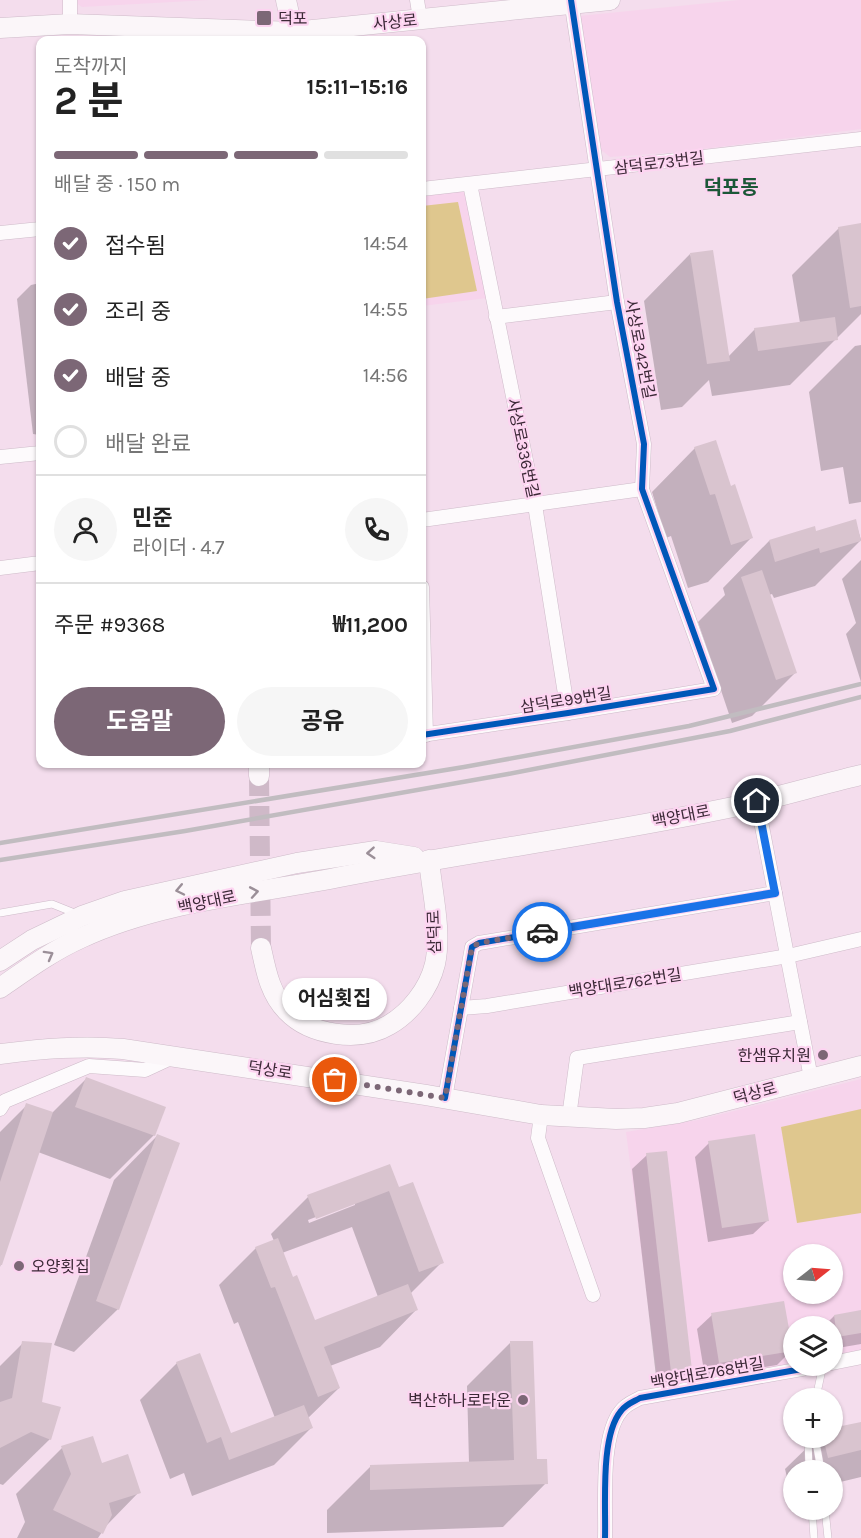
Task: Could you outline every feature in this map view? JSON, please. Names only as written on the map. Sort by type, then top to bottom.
[{"type":"main road","points":[[286,0],[293,36]]},
{"type":"main road","name":"사상로","points":[[0,28],[70,24],[293,36],[418,10],[610,0]]},
{"type":"main road","name":"백양대로","points":[[0,988],[40,960],[81,938],[131,918],[216,899],[617,829],[757,801],[861,775]]},
{"type":"main road","name":"백양대로","points":[[0,961],[32,940],[82,916],[125,901],[297,863],[376,851],[429,860]]},
{"type":"main road","name":"삼덕로","points":[[261,948],[267,977],[277,999],[288,1012],[306,1025],[326,1033],[348,1035],[387,1026],[405,1014],[419,997],[429,982],[434,965],[437,942],[429,860]]},
{"type":"main road","name":"덕상로","points":[[0,1054],[46,1048],[94,1046],[176,1055],[541,1115],[616,1119],[678,1113],[861,1066]]},
{"type":"street","points":[[70,0],[70,24]]},
{"type":"street","name":"사상로342번길","points":[[571,2],[617,302],[644,444],[642,489],[714,688]]},
{"type":"street","name":"삼덕로73번길","points":[[426,189],[861,139]]},
{"type":"street","name":"사상로336번길","points":[[470,184],[535,506],[568,714]]},
{"type":"street","points":[[0,233],[36,228]]},
{"type":"street","name":"사상로342번길","points":[[496,317],[617,302]]},
{"type":"street","points":[[0,457],[36,453]]},
{"type":"street","points":[[426,520],[535,506],[642,489]]},
{"type":"street","points":[[0,567],[36,563]]},
{"type":"street","name":"삼덕로99번길","points":[[426,735],[568,714],[714,688]]},
{"type":"street","points":[[757,801],[811,1078]]},
{"type":"street","points":[[445,1098],[472,947],[479,943],[775,893]]},
{"type":"street","points":[[788,956],[861,939]]},
{"type":"street","name":"백양대로762번길","points":[[461,1008],[788,956]]},
{"type":"street","points":[[569,1117],[577,1058],[800,1022]]},
{"type":"street","points":[[0,1109],[5,1101],[89,1066],[145,1070],[176,1055]]},
{"type":"street","points":[[541,1115],[538,1138],[592,1295]]},
{"type":"street","points":[[843,1361],[861,1357]]},
{"type":"street","name":"백양대로768번길","points":[[605,1538],[607,1443],[616,1418],[628,1404],[640,1398],[783,1372]]},
{"type":"lane","points":[[0,913],[52,904],[82,916]]},
{"type":"lane","points":[[813,1520],[814,1538]]},
{"type":"lane","points":[[826,1520],[828,1538]]},
{"type":"shaded area","points":[[78,0],[209,0],[82,7],[78,4]]},
{"type":"shaded area","points":[[739,0],[861,0],[861,129],[679,152],[610,157],[600,149],[579,16]]},
{"type":"shaded area","points":[[465,191],[487,298],[426,306],[426,196]]},
{"type":"shaded area","points":[[458,202],[477,291],[426,298],[426,206]]},
{"type":"shaded area","points":[[861,1079],[861,1350],[843,1354],[843,1316],[783,1316],[783,1366],[670,1389],[657,1375],[626,1132],[698,1120]]},
{"type":"shaded area","points":[[861,1109],[861,1213],[797,1223],[781,1127]]},
{"type":"building","points":[[861,223],[861,306],[850,308],[838,227]]},
{"type":"building","points":[[713,250],[730,361],[707,364],[690,253]]},
{"type":"building","points":[[835,317],[838,340],[758,351],[754,328]]},
{"type":"building","points":[[716,440],[731,486],[735,484],[753,538],[731,545],[715,494],[710,495],[694,447]]},
{"type":"building","points":[[856,519],[861,541],[820,553],[819,548],[775,562],[769,540],[815,526],[816,531]]},
{"type":"building","points":[[762,570],[797,673],[776,680],[741,577]]},
{"type":"building","points":[[86,1077],[166,1107],[155,1136],[75,1107]]},
{"type":"building","points":[[26,1103],[53,1112],[2,1265],[0,1265],[0,1182]]},
{"type":"building","points":[[157,1134],[180,1143],[119,1310],[96,1301]]},
{"type":"building","points":[[755,1134],[769,1221],[722,1228],[708,1141]]},
{"type":"building","points":[[667,1151],[692,1370],[671,1372],[646,1153]]},
{"type":"building","points":[[390,1164],[399,1187],[413,1182],[444,1263],[419,1272],[389,1191],[316,1219],[307,1195]]},
{"type":"building","points":[[278,1238],[293,1277],[297,1275],[315,1320],[408,1284],[418,1310],[324,1347],[340,1388],[318,1397],[275,1287],[271,1288],[255,1247]]},
{"type":"building","points":[[783,1301],[787,1316],[783,1316],[783,1353],[719,1363],[711,1313]]},
{"type":"building","points":[[861,1310],[861,1333],[843,1336],[843,1316],[834,1315]]},
{"type":"building","points":[[22,1341],[52,1343],[42,1402],[61,1407],[51,1440],[31,1432],[0,1448],[0,1402],[12,1398]]},
{"type":"building","name":"벽산하나로타운","points":[[510,1341],[533,1341],[537,1459],[547,1459],[548,1484],[370,1490],[370,1465],[514,1460]]},
{"type":"building","points":[[200,1353],[231,1433],[304,1405],[313,1428],[229,1460],[221,1437],[207,1443],[176,1362]]},
{"type":"building","points":[[861,1422],[861,1450],[828,1458],[826,1448],[843,1448],[843,1426]]},
{"type":"building","points":[[93,1436],[102,1463],[128,1454],[141,1493],[109,1503],[112,1515],[103,1534],[53,1510],[71,1474],[61,1446]]},
{"type":"tunnel","points":[[259,776],[261,948]]},
{"type":"railway","points":[[0,843],[464,767],[689,726],[861,684]]},
{"type":"railway","points":[[0,860],[185,831],[508,774],[730,731],[861,697]]},
{"type":"cycle path","points":[[426,734],[714,689],[642,489],[644,444],[617,302],[571,0]]},
{"type":"cycle path","points":[[445,1098],[472,947],[479,943],[775,893]]},
{"type":"cycle path","points":[[605,1538],[607,1453],[614,1422],[625,1407],[640,1398],[783,1372]]},
{"type":"way so far","points":[[335,1080],[445,1098],[472,947],[479,943],[542,932]]},
{"type":"place","name":"덕포","points":[[264,18]]},
{"type":"place","name":"한샘유치원","points":[[823,1055]]},
{"type":"place","name":"어심횟집","points":[[335,1080]]},
{"type":"place","name":"오양횟집","points":[[19,1266]]},
{"type":"place","name":"벽산하나로타운","points":[[523,1400]]},
{"type":"district","name":"덕포동","points":[[731,187]]},
{"type":"route","points":[[542,932],[775,893],[757,801]]}]
